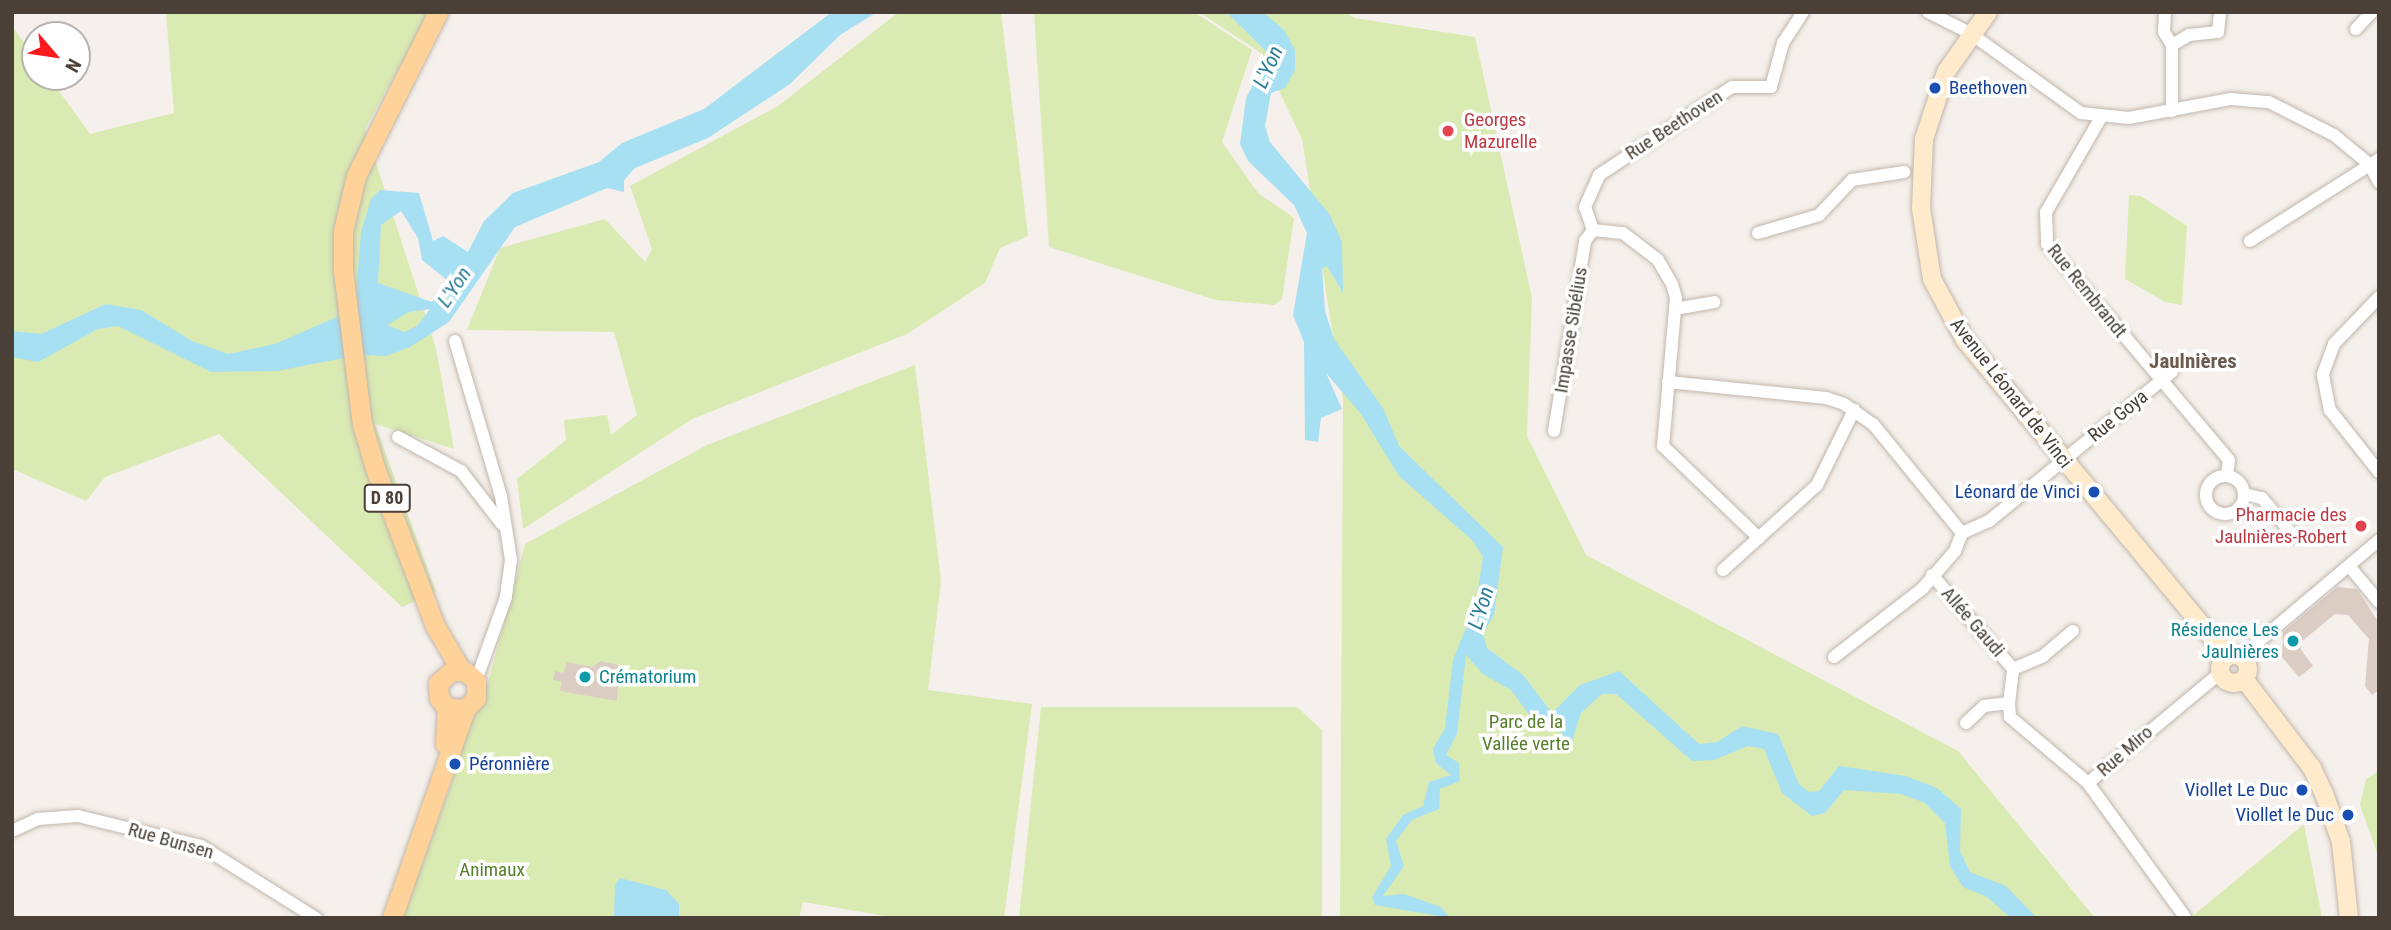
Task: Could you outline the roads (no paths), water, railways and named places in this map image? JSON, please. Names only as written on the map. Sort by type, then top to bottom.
[{"type":"main road","name":"D 80","points":[[438,12],[355,176],[343,230],[346,312],[353,367],[375,468],[435,626],[462,675]]},
{"type":"main road","points":[[462,675],[476,698],[456,708],[437,691],[462,675]]},
{"type":"main road","points":[[392,918],[445,757],[456,708]]},
{"type":"street","name":"Rue Beethoven","points":[[1593,230],[1585,207],[1598,175],[1732,87],[1771,87],[1783,43],[1803,12]]},
{"type":"street","points":[[1928,12],[1970,33],[2081,113],[2099,119],[2172,111],[2231,99],[2269,102],[2320,125],[2374,162],[2379,182]]},
{"type":"street","name":"Avenue Léonard de Vinci","points":[[1988,12],[1970,33],[1946,72],[1924,139],[1921,208],[1932,279],[1965,340],[2063,460],[2236,657]]},
{"type":"street","points":[[2165,12],[2164,32],[2172,45],[2172,111]]},
{"type":"street","points":[[2172,45],[2189,35],[2218,32],[2220,12]]},
{"type":"street","points":[[2356,29],[2372,12]]},
{"type":"street","name":"Rue Rembrandt","points":[[2099,119],[2046,212],[2044,234],[2053,254],[2167,377],[2229,460],[2227,474],[2244,494],[2262,498],[2294,536]]},
{"type":"street","points":[[2250,241],[2374,162]]},
{"type":"street","points":[[1758,233],[1819,215],[1852,180],[1904,172]]},
{"type":"street","points":[[1593,230],[1623,233],[1658,260],[1672,284],[1675,309],[1665,420],[1667,453],[1716,495],[1759,538]]},
{"type":"street","name":"Impasse Sibélius","points":[[1554,431],[1585,241],[1593,230]]},
{"type":"street","points":[[2379,297],[2334,344],[2323,374],[2330,410],[2379,472]]},
{"type":"street","points":[[1675,309],[1714,302]]},
{"type":"street","points":[[456,341],[500,496],[511,578],[485,656],[462,675]]},
{"type":"street","name":"Rue Goya","points":[[1962,533],[1989,520],[2167,377]]},
{"type":"street","points":[[1668,382],[1826,398],[1854,411],[1873,424],[1962,533],[1955,551],[1922,589],[1834,657]]},
{"type":"street","points":[[1723,570],[1817,485],[1854,411]]},
{"type":"street","points":[[397,437],[461,471],[502,524]]},
{"type":"street","points":[[2227,474],[2204,492],[2210,507],[2227,513],[2244,494]]},
{"type":"street","points":[[2244,679],[2228,682],[2220,673],[2379,540]]},
{"type":"street","points":[[2349,566],[2379,602]]},
{"type":"street","name":"Allée Gaudi","points":[[1933,575],[2013,669]]},
{"type":"street","points":[[1966,723],[1984,706],[2009,703],[2013,669],[2043,656],[2073,631]]},
{"type":"street","points":[[2236,657],[2244,679],[2312,768],[2341,842],[2349,918]]},
{"type":"street","name":"Rue Miro","points":[[2009,703],[2010,717],[2088,783],[2220,673]]},
{"type":"street","points":[[2088,783],[2185,917]]},
{"type":"street","name":"Rue Bunsen","points":[[12,831],[38,819],[78,816],[201,846],[316,918]]},
{"type":"water","name":"L'Yon","points":[[832,12],[877,12],[840,35],[790,84],[708,138],[635,168],[624,180],[624,192],[607,188],[515,227],[449,322],[410,347],[386,356],[359,355],[277,371],[211,372],[118,326],[98,329],[38,362],[12,357],[12,331],[41,334],[106,304],[141,310],[192,341],[228,354],[275,344],[339,316],[356,296],[361,232],[371,199],[380,190],[419,193],[433,241],[443,236],[468,252],[484,221],[513,193],[599,162],[622,143],[704,109]],"holes":[[[401,211],[418,238],[422,260],[447,280],[432,302],[378,283],[381,225]],[[430,309],[417,326],[404,332],[387,325],[409,312]]]},
{"type":"water","name":"L'Yon","points":[[1226,12],[1263,12],[1284,30],[1295,50],[1295,70],[1285,88],[1271,93],[1265,126],[1270,142],[1330,215],[1342,242],[1343,293],[1327,266],[1322,269],[1325,311],[1334,339],[1383,408],[1399,446],[1503,547],[1494,615],[1483,634],[1487,648],[1523,675],[1552,713],[1580,685],[1619,671],[1699,744],[1717,742],[1742,726],[1778,734],[1799,784],[1809,792],[1819,791],[1839,766],[1906,776],[1937,788],[1961,809],[1960,851],[1970,872],[2006,886],[2037,918],[2011,918],[1987,897],[1963,887],[1950,866],[1945,823],[1925,803],[1901,794],[1844,790],[1825,813],[1812,816],[1782,793],[1764,749],[1748,746],[1714,760],[1692,761],[1616,694],[1602,694],[1581,713],[1570,747],[1561,732],[1539,728],[1511,690],[1483,674],[1466,655],[1457,734],[1446,755],[1459,763],[1460,781],[1440,789],[1439,809],[1412,820],[1396,841],[1404,866],[1383,896],[1404,894],[1441,907],[1450,918],[1375,905],[1372,897],[1391,866],[1386,839],[1403,815],[1423,806],[1429,782],[1451,775],[1436,763],[1433,749],[1445,728],[1453,660],[1476,603],[1483,557],[1473,541],[1399,476],[1361,414],[1326,373],[1342,409],[1321,418],[1318,442],[1305,440],[1304,342],[1293,315],[1307,233],[1294,205],[1248,161],[1240,144],[1246,98],[1269,54]]},
{"type":"water","points":[[620,878],[666,890],[679,904],[679,918],[614,918],[615,885]]},
{"type":"place","name":"Beethoven","points":[[1935,88]]},
{"type":"place","name":"Georges Mazurelle","points":[[1448,131]]},
{"type":"place","name":"Léonard de Vinci","points":[[2094,492]]},
{"type":"place","name":"Pharmacie des Jaulnières-Robert","points":[[2361,526]]},
{"type":"place","name":"Résidence Les Jaulnières","points":[[2293,641]]},
{"type":"place","name":"Crématorium","points":[[585,677]]},
{"type":"place","name":"Péronnière","points":[[455,764]]},
{"type":"place","name":"Viollet Le Duc","points":[[2302,790]]},
{"type":"place","name":"Viollet le Duc","points":[[2348,815]]},
{"type":"district","name":"Jaulnières","points":[[2193,361]]},
{"type":"park label","name":"Parc de la Vallée verte","points":[[1526,733]]},
{"type":"park label","name":"Animaux","points":[[492,870]]}]
